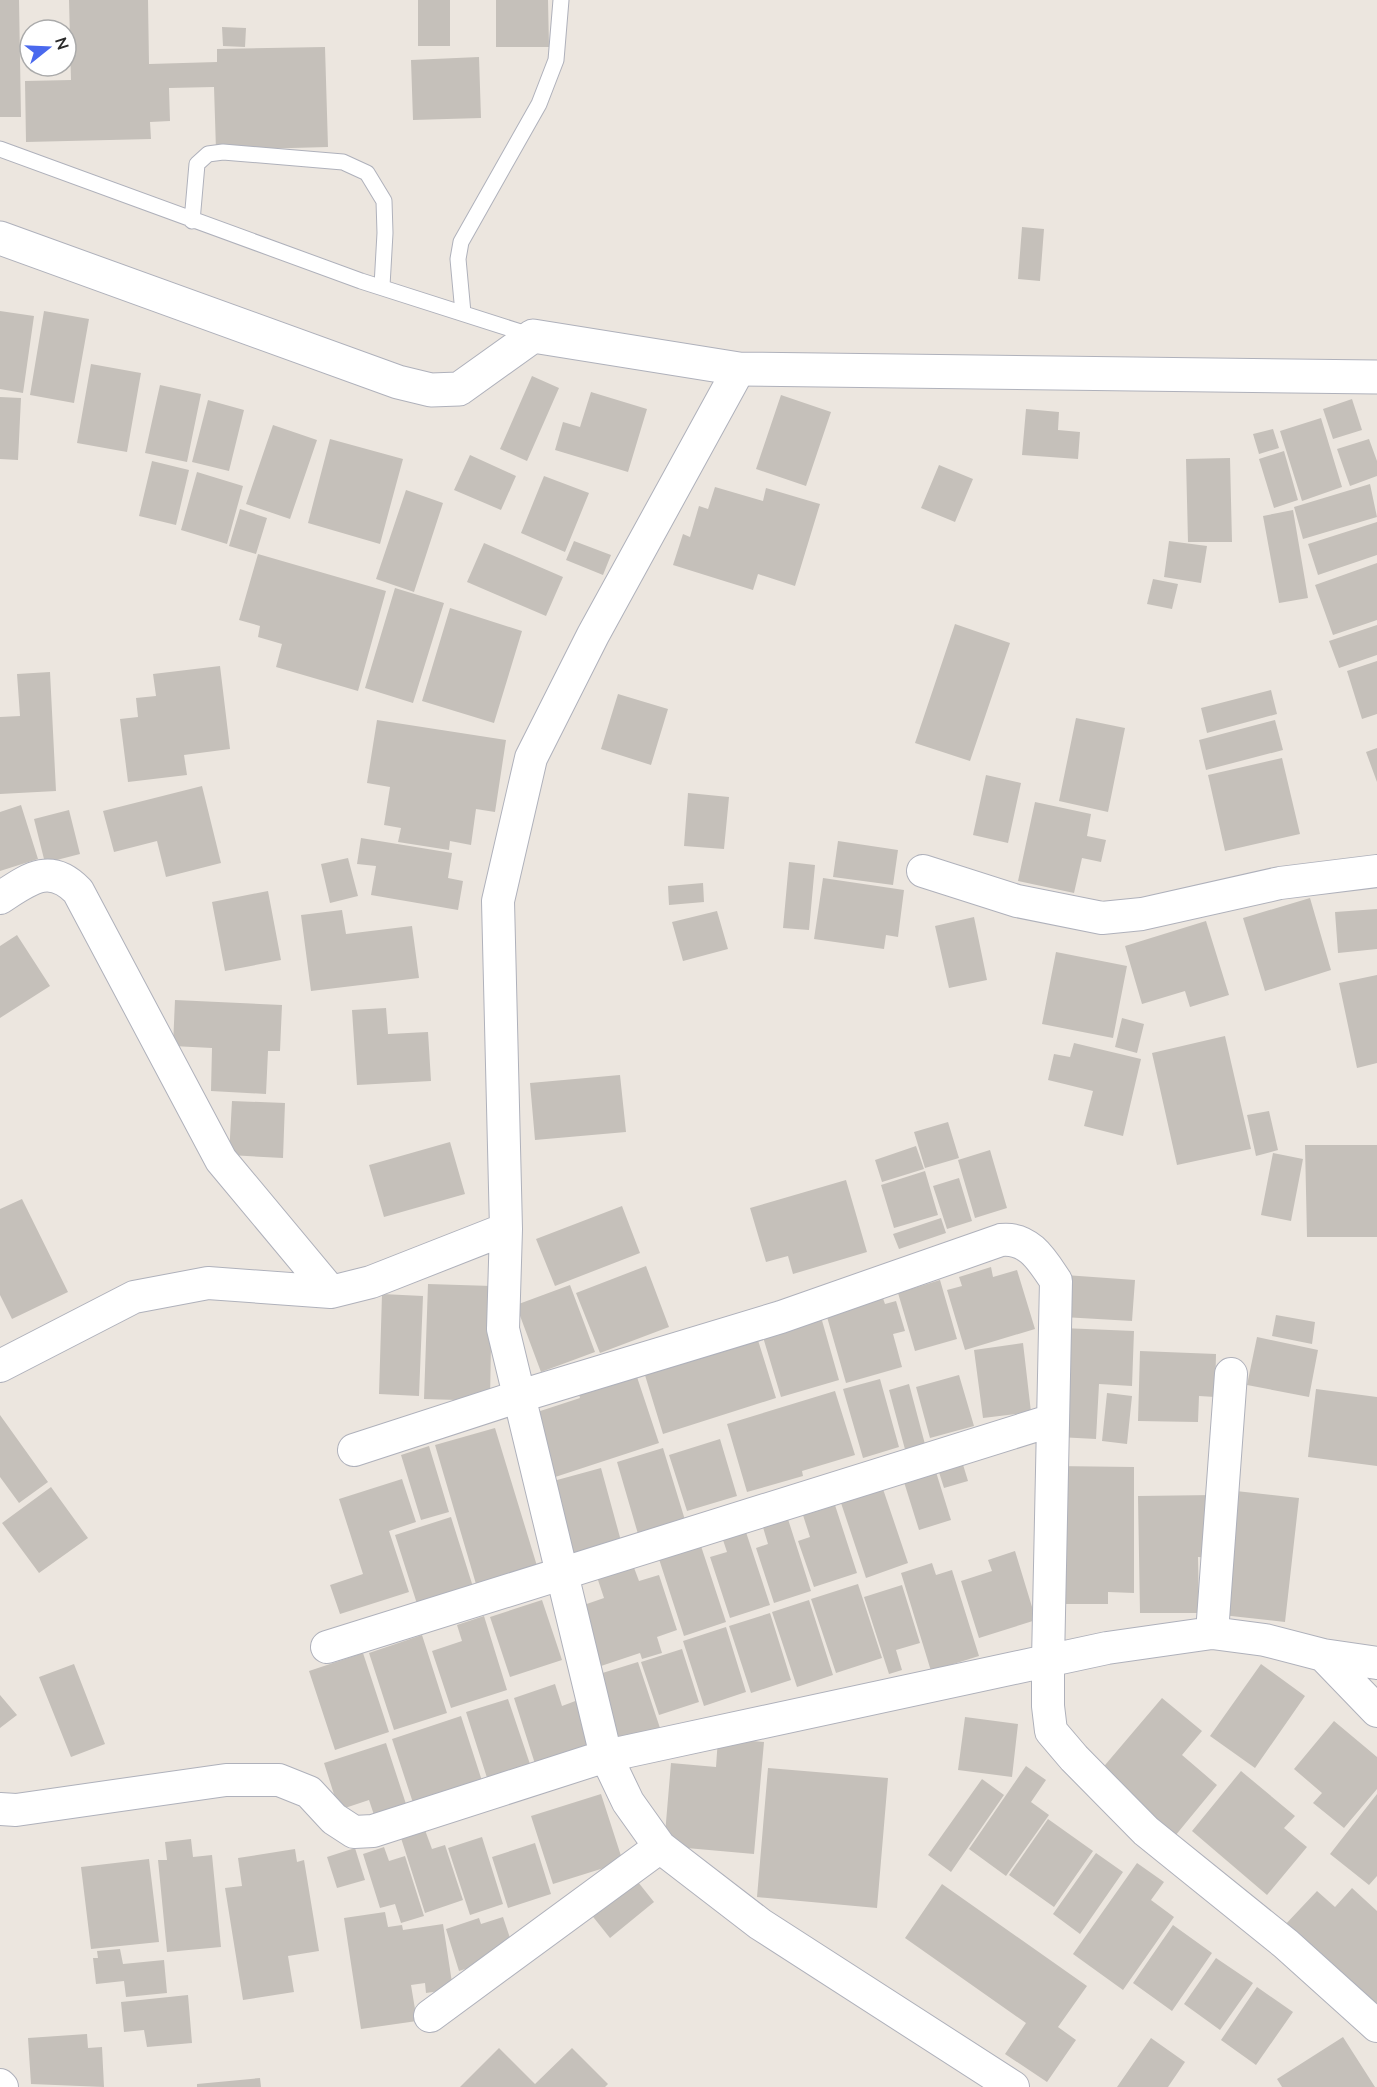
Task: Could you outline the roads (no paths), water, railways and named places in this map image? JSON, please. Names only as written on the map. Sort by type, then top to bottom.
[{"type":"street","points":[[0,238],[398,382],[431,390],[459,389],[533,336],[739,369],[1377,377]]},
{"type":"street","points":[[739,369],[592,635],[531,758],[498,901],[506,1229],[503,1329],[517,1397],[606,1756],[628,1802],[660,1847],[760,1924],[1013,2087]]},
{"type":"street","points":[[923,871],[1017,901],[1102,918],[1142,914],[1280,883],[1377,871]]},
{"type":"street","points":[[0,898],[26,881],[46,875],[66,878],[78,891],[221,1160],[331,1292]]},
{"type":"street","points":[[4,1353],[134,1297],[208,1283],[331,1292],[371,1282],[506,1229]]},
{"type":"street","points":[[354,1450],[517,1397],[782,1317],[1001,1240],[1012,1239],[1029,1246],[1040,1256],[1056,1281],[1048,1661],[1048,1706],[1051,1731],[1074,1758],[1146,1831],[1286,1944],[1377,2026]]},
{"type":"street","points":[[1212,1633],[1231,1374]]},
{"type":"street","points":[[327,1647],[1053,1420]]},
{"type":"street","points":[[0,1809],[16,1810],[226,1780],[279,1780],[309,1792],[333,1819],[354,1832],[373,1832],[606,1756],[1107,1648],[1212,1633],[1265,1640],[1323,1656],[1377,1663]]},
{"type":"street","points":[[1323,1656],[1377,1711]]},
{"type":"street","points":[[429,2016],[660,1847]]},
{"type":"lane","points":[[463,313],[458,259],[461,242],[539,104],[558,54],[561,0]]},
{"type":"lane","points":[[0,149],[361,281],[533,336]]},
{"type":"lane","points":[[192,221],[197,164],[208,154],[223,152],[343,162],[367,173],[384,201],[382,286]]}]
